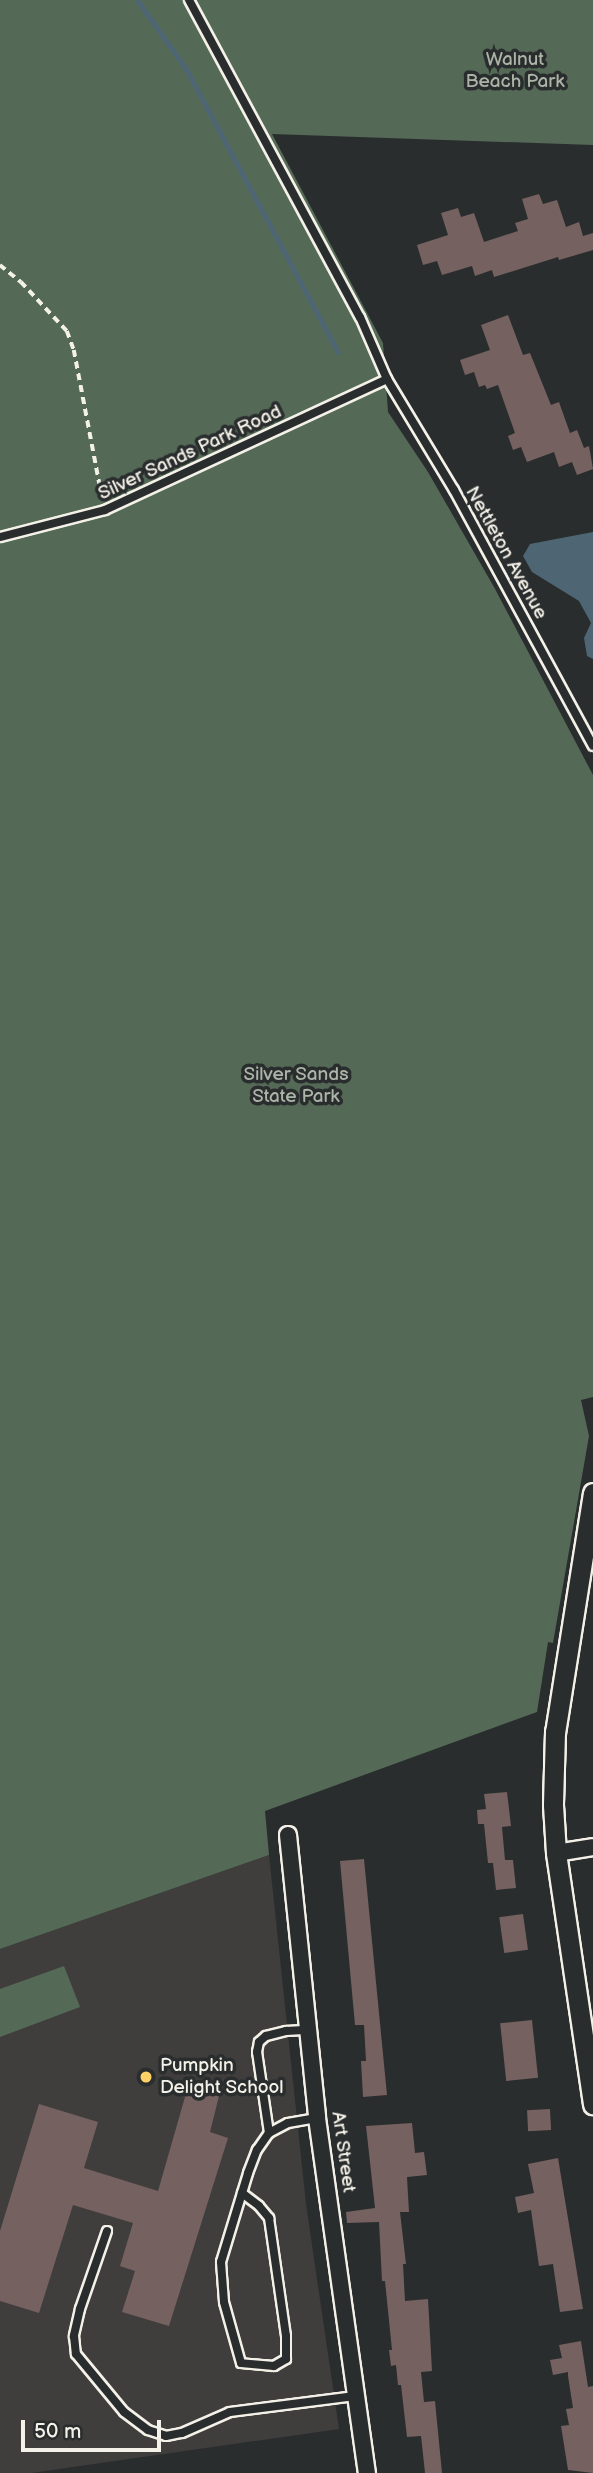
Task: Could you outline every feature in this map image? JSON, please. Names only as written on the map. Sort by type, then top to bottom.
[{"type":"street","points":[[593,1493],[555,1732],[553,1805],[556,1853],[593,2104]]},
{"type":"street","name":"Art Street","points":[[288,1835],[317,2118],[367,2473]]},
{"type":"street","points":[[556,1853],[593,1847]]},
{"type":"lane","name":"Nettleton Avenue","points":[[189,0],[360,317],[387,379],[454,490],[593,746]]},
{"type":"lane","name":"Silver Sands Park Road","points":[[0,537],[105,510],[387,379]]},
{"type":"lane","points":[[269,2133],[257,2052],[259,2042],[266,2036],[286,2031],[308,2030]]},
{"type":"lane","points":[[242,2193],[269,2218],[286,2336],[286,2359],[274,2366],[241,2363],[224,2302],[221,2262],[242,2193],[257,2150],[269,2133],[288,2123],[317,2118]]},
{"type":"lane","points":[[107,2231],[80,2309],[74,2336],[76,2354],[124,2412],[148,2430],[166,2436],[182,2433],[230,2412],[355,2396]]},
{"type":"path","points":[[0,265],[21,282],[67,331],[74,350],[105,510]]},
{"type":"shaded area","name":"Pumpkin Delight School","points":[[269,1855],[306,2204],[339,2429],[31,2473],[0,2473],[0,1949]]},
{"type":"green space","name":"Silver Sands State Park","points":[[0,0],[593,0],[593,145],[272,134],[383,343],[388,412],[428,472],[494,587],[593,775],[593,1397],[581,1400],[589,1436],[553,1643],[548,1642],[537,1712],[265,1811],[269,1855],[0,1949]]},
{"type":"green space","points":[[64,1966],[80,2007],[0,2037],[0,1989]]},
{"type":"water","points":[[593,532],[593,659],[587,656],[584,638],[591,623],[579,601],[532,572],[523,556],[530,544]]},
{"type":"building","points":[[539,194],[543,204],[557,200],[566,227],[579,222],[583,236],[593,233],[593,250],[559,260],[558,257],[494,277],[492,270],[475,276],[472,266],[442,275],[437,261],[423,265],[417,245],[448,235],[441,213],[458,208],[461,217],[474,213],[484,242],[518,231],[515,223],[528,219],[522,199]]},
{"type":"building","points":[[508,315],[523,355],[530,353],[551,405],[559,402],[570,433],[577,430],[584,448],[589,446],[593,469],[577,475],[572,462],[559,467],[554,452],[527,462],[521,447],[513,450],[508,436],[515,433],[498,385],[487,389],[485,385],[479,387],[474,372],[465,375],[460,360],[490,350],[481,325]]},
{"type":"building","points":[[507,1792],[511,1826],[502,1827],[505,1860],[513,1860],[516,1888],[496,1890],[493,1863],[488,1863],[484,1824],[478,1824],[477,1810],[486,1809],[484,1794]]},
{"type":"building","points":[[364,1859],[387,2095],[363,2097],[361,2061],[366,2061],[364,2025],[355,2025],[340,1861]]},
{"type":"building","points":[[523,1914],[528,1950],[504,1953],[499,1917]]},
{"type":"building","points":[[532,2020],[538,2078],[506,2081],[500,2023]]},
{"type":"building","points":[[193,2087],[219,2096],[210,2132],[228,2138],[169,2326],[122,2312],[135,2271],[120,2266],[133,2223],[73,2205],[39,2313],[0,2301],[0,2231],[39,2104],[98,2122],[84,2168],[158,2191],[187,2090],[192,2091]]},
{"type":"building","points":[[550,2109],[551,2130],[528,2131],[527,2110]]},
{"type":"building","points":[[412,2123],[415,2153],[424,2152],[427,2175],[407,2177],[409,2212],[400,2212],[406,2264],[403,2264],[405,2301],[428,2299],[432,2371],[421,2372],[424,2402],[435,2401],[442,2473],[425,2473],[421,2436],[407,2437],[401,2385],[398,2385],[396,2365],[391,2366],[389,2350],[392,2350],[385,2281],[382,2281],[379,2222],[347,2223],[346,2212],[375,2208],[366,2126]]},
{"type":"building","points":[[558,2158],[583,2309],[560,2312],[553,2264],[539,2266],[531,2210],[518,2213],[515,2197],[534,2193],[528,2164]]},
{"type":"building","points":[[581,2341],[588,2387],[593,2386],[593,2473],[568,2470],[561,2426],[569,2425],[566,2409],[573,2408],[568,2372],[553,2375],[550,2360],[562,2358],[559,2345]]},
{"type":"waterway","points":[[137,0],[186,69],[338,352]]},
{"type":"place","name":"Pumpkin Delight School","points":[[146,2077]]},
{"type":"park label","name":"Walnut Beach Park","points":[[515,71]]}]
